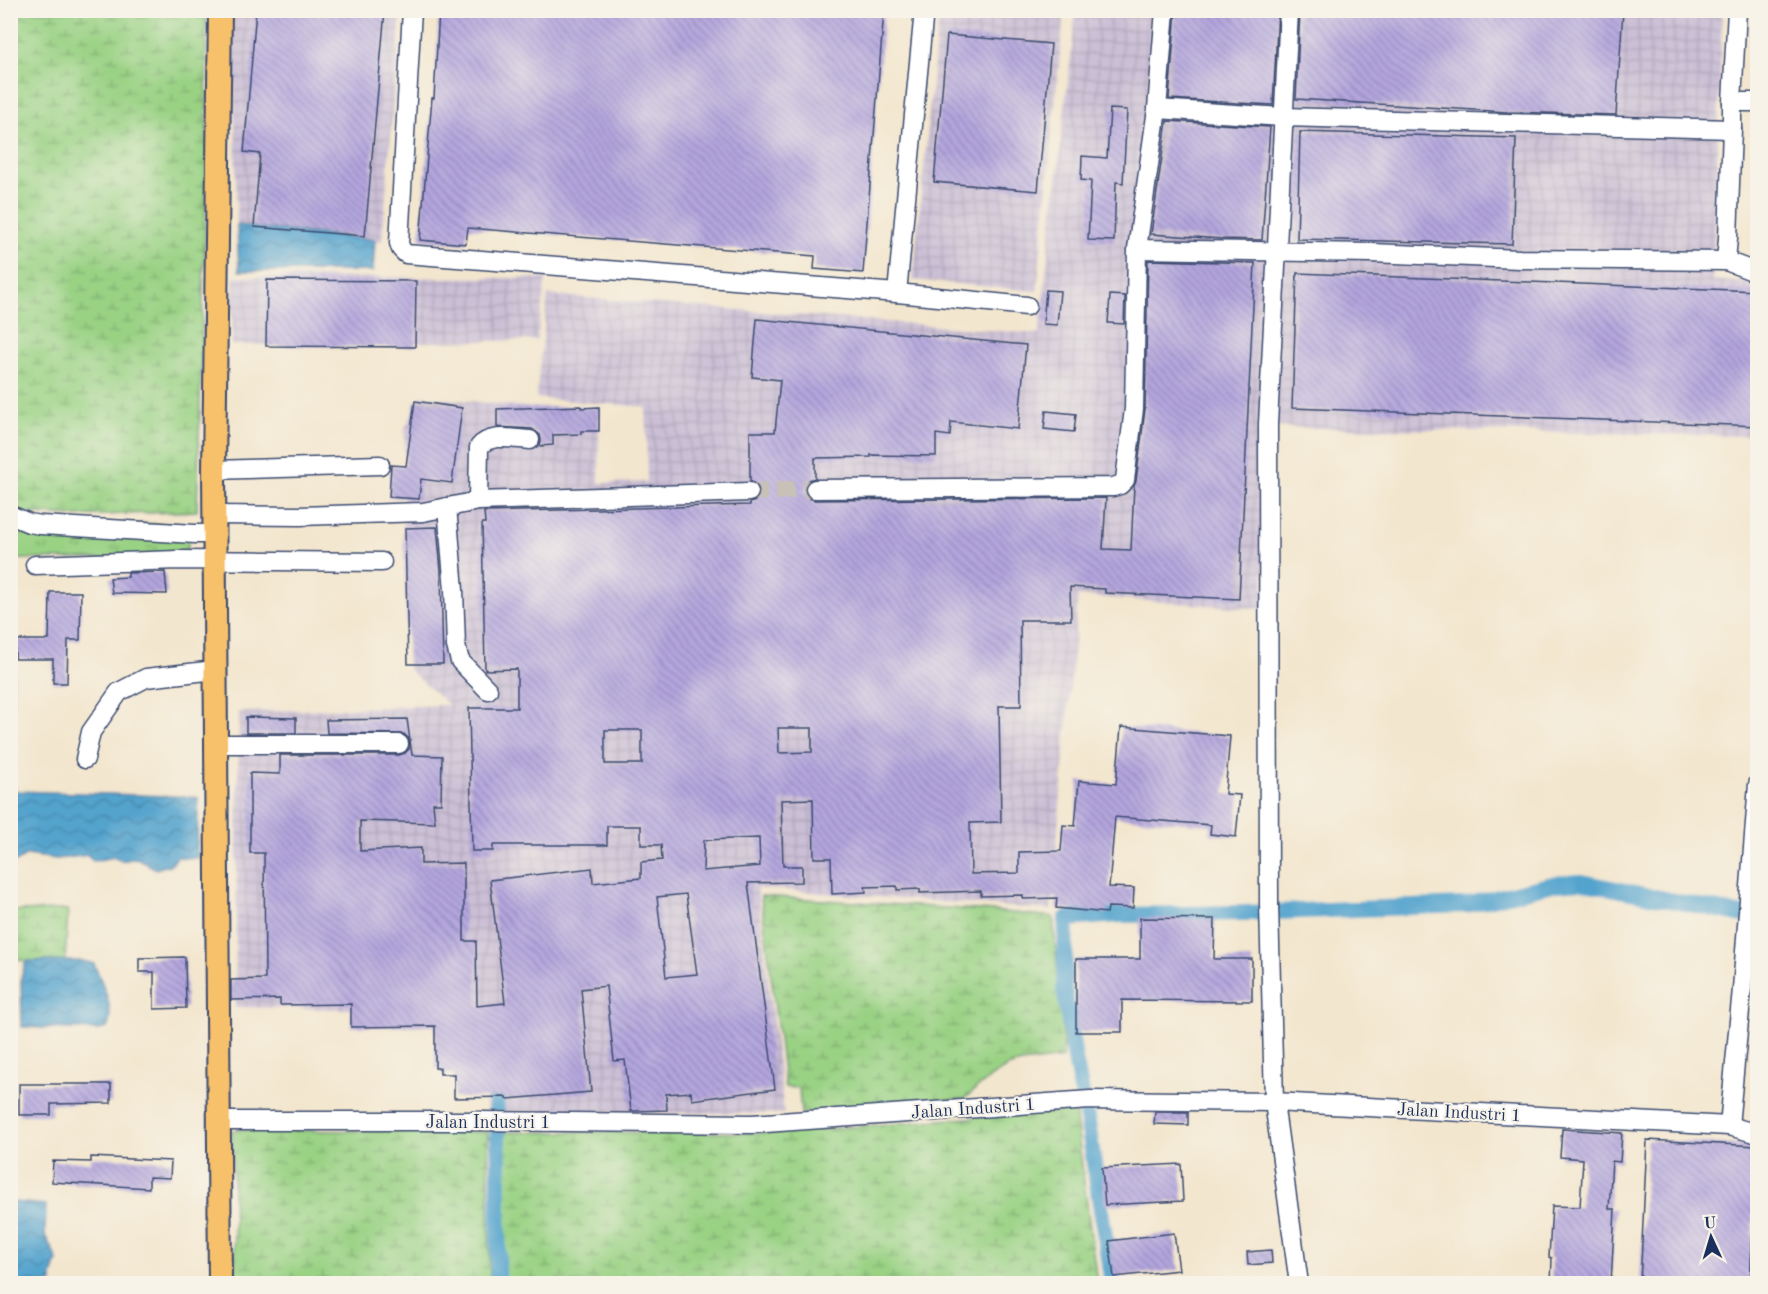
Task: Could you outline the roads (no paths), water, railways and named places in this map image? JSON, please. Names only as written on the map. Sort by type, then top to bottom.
[{"type":"main road","points":[[220,10],[214,470],[220,1284]]},
{"type":"street","points":[[412,10],[399,243],[406,254],[897,292],[1028,306]]},
{"type":"street","points":[[897,292],[924,10]]},
{"type":"street","points":[[815,489],[1113,487],[1125,480],[1134,409],[1137,249],[1157,109],[1165,10]]},
{"type":"street","points":[[1289,10],[1268,424],[1270,910],[1275,1102],[1299,1284]]},
{"type":"street","points":[[1726,261],[1737,10]]},
{"type":"street","points":[[1732,102],[1758,102]]},
{"type":"street","points":[[1157,109],[1283,117],[1732,129]]},
{"type":"street","points":[[1137,249],[1520,259],[1726,261],[1758,273]]},
{"type":"street","points":[[478,501],[479,447],[484,441],[492,439],[530,440]]},
{"type":"street","points":[[214,470],[380,465]]},
{"type":"street","points":[[10,515],[41,525],[195,534],[214,524],[300,516],[423,512],[478,501],[749,492]]},
{"type":"street","points":[[447,507],[456,646],[460,661],[488,690]]},
{"type":"street","points":[[35,566],[178,560],[382,562]]},
{"type":"street","points":[[85,759],[91,732],[119,692],[146,678],[215,670]]},
{"type":"street","points":[[216,744],[399,744]]},
{"type":"street","points":[[1729,1126],[1758,784]]},
{"type":"street","name":"Jalan Industri 1","points":[[217,1121],[752,1124],[1084,1101],[1275,1102],[1729,1126],[1758,1134]]},
{"type":"water","points":[[237,225],[375,240],[373,271],[239,271]]},
{"type":"water","points":[[15,791],[198,797],[197,858],[177,857],[172,864],[156,869],[137,858],[121,861],[115,857],[93,861],[88,855],[57,859],[27,855],[14,863],[11,860]]},
{"type":"water","points":[[26,961],[83,961],[94,964],[109,1004],[107,1028],[99,1030],[22,1027],[21,978]]},
{"type":"water","points":[[11,1202],[46,1205],[45,1235],[57,1260],[52,1283],[11,1283]]},
{"type":"waterway","points":[[1112,1284],[1088,1123],[1064,988],[1066,919],[1120,915],[1466,905],[1553,884],[1581,882],[1758,918]]},
{"type":"waterway","points":[[495,1075],[499,1161],[498,1284]]},
{"type":"tunnel","points":[[749,492],[815,489]]}]
